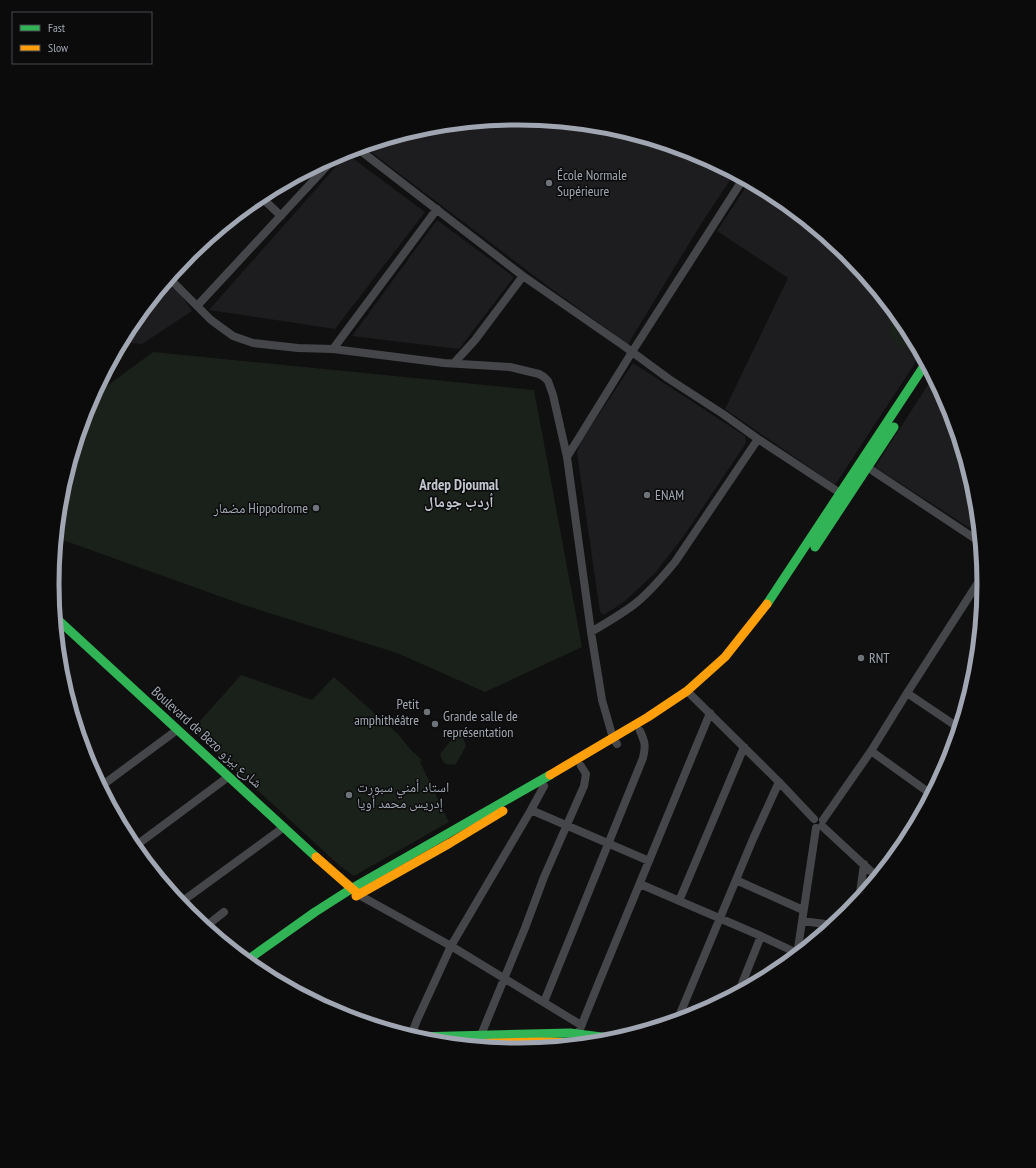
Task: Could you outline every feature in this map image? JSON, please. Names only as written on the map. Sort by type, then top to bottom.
[{"type":"main road","points":[[251,957],[315,912],[355,892],[448,839],[615,741],[640,731],[690,693],[725,657],[750,637],[782,597],[864,465],[925,372]]},
{"type":"main road","points":[[750,637],[771,599],[840,493],[864,465]]},
{"type":"main road","name":"Boulevard de Bezo شارع بيزو","points":[[61,622],[355,892]]},
{"type":"main road","points":[[448,839],[581,766],[648,717],[690,693]]},
{"type":"main road","points":[[258,962],[355,892]]},
{"type":"main road","points":[[441,1036],[580,1029],[602,1035]]},
{"type":"main road","points":[[508,1043],[542,1042]]},
{"type":"street","points":[[362,152],[524,276],[669,379],[840,493]]},
{"type":"street","points":[[197,306],[326,167]]},
{"type":"street","points":[[567,457],[632,352],[741,182]]},
{"type":"street","points":[[265,201],[281,216]]},
{"type":"street","points":[[333,349],[437,209]]},
{"type":"street","points":[[454,363],[475,340],[524,276]]},
{"type":"street","points":[[173,282],[211,320],[233,336],[253,343],[298,348],[333,349],[454,363],[510,367],[539,374],[548,381],[553,395],[567,457],[602,700],[615,741]]},
{"type":"street","points":[[591,632],[637,602],[664,576],[758,439]]},
{"type":"street","points":[[864,465],[974,538]]},
{"type":"street","points":[[798,947],[803,910],[820,825],[871,751],[977,584]]},
{"type":"street","points":[[690,693],[814,819],[813,824],[820,825],[874,873]]},
{"type":"street","points":[[907,693],[955,725]]},
{"type":"street","points":[[355,892],[451,946],[544,1002],[580,1029],[710,714]]},
{"type":"street","points":[[105,784],[177,730]]},
{"type":"street","points":[[544,1002],[644,754],[644,741],[640,731]]},
{"type":"street","points":[[679,901],[744,747]]},
{"type":"street","points":[[871,751],[928,792]]},
{"type":"street","points":[[481,1035],[585,780],[586,774],[581,766]]},
{"type":"street","points":[[139,843],[228,777]]},
{"type":"street","points":[[680,1014],[753,838],[779,782]]},
{"type":"street","points":[[413,1030],[451,946],[544,786]]},
{"type":"street","points":[[531,810],[649,861]]},
{"type":"street","points":[[185,900],[284,827]]},
{"type":"street","points":[[860,890],[864,864]]},
{"type":"street","points":[[736,880],[803,910]]},
{"type":"street","points":[[640,884],[761,936],[792,952]]},
{"type":"street","points":[[209,923],[224,912]]},
{"type":"street","points":[[802,921],[826,924]]},
{"type":"street","points":[[742,985],[761,936]]},
{"type":"shaded area","points":[[518,125],[548,126],[608,134],[666,149],[732,178],[701,224],[628,344],[549,287],[368,150],[428,134],[458,129]]},
{"type":"shaded area","points":[[351,157],[425,212],[335,329],[209,310],[341,160]]},
{"type":"shaded area","points":[[747,185],[748,186],[797,220],[843,259],[882,305],[900,329],[918,358],[835,485],[725,409],[788,278],[717,231]]},
{"type":"shaded area","points":[[437,220],[514,277],[459,349],[352,336]]},
{"type":"shaded area","points":[[170,284],[182,296],[192,311],[142,344],[127,343]]},
{"type":"shaded area","points":[[892,318],[912,347],[903,347],[896,343],[890,335],[890,321]]},
{"type":"shaded area","name":"مضمار Hippodrome","points":[[153,352],[534,390],[582,647],[485,692],[397,653],[244,605],[61,540],[68,494],[75,465],[83,436],[102,389]]},
{"type":"shaded area","name":"ENAM","points":[[633,363],[745,436],[746,443],[683,537],[655,573],[625,601],[604,615],[600,612],[577,453],[580,443]]},
{"type":"shaded area","points":[[930,381],[953,436],[968,494],[974,531],[875,467]]},
{"type":"shaded area","name":"استاد أمني سبورت إدريس محمد أويا","points":[[241,675],[312,700],[334,677],[398,734],[411,750],[422,760],[420,762],[449,822],[354,876],[340,866],[192,730]]},
{"type":"shaded area","points":[[461,732],[466,746],[456,764],[445,764],[440,754],[456,734]]},
{"type":"traffic: fast","points":[[767,604],[923,368]]},
{"type":"traffic: fast","points":[[815,547],[894,427]]},
{"type":"traffic: fast","points":[[61,622],[316,857]]},
{"type":"traffic: fast","points":[[251,957],[315,912],[351,889],[550,775]]},
{"type":"traffic: fast","points":[[442,1036],[570,1033],[595,1036]]},
{"type":"traffic: slow","points":[[550,775],[648,717],[687,691],[725,657],[767,604]]},
{"type":"traffic: slow","points":[[356,896],[503,811]]},
{"type":"traffic: slow","points":[[316,857],[357,893]]},
{"type":"traffic: slow","points":[[510,1043],[545,1042]]},
{"type":"place","name":"École Normale Supérieure","points":[[549,183]]},
{"type":"place","name":"ENAM","points":[[647,495]]},
{"type":"place","name":"مضمار Hippodrome","points":[[316,508]]},
{"type":"place","name":"RNT","points":[[861,658]]},
{"type":"place","name":"Petit amphithéâtre","points":[[427,712]]},
{"type":"place","name":"Grande salle de représentation","points":[[435,724]]},
{"type":"place","name":"استاد أمني سبورت إدريس محمد أويا","points":[[349,795]]},
{"type":"district","name":"Ardep Djoumal أردب جومال","points":[[459,494]]}]
